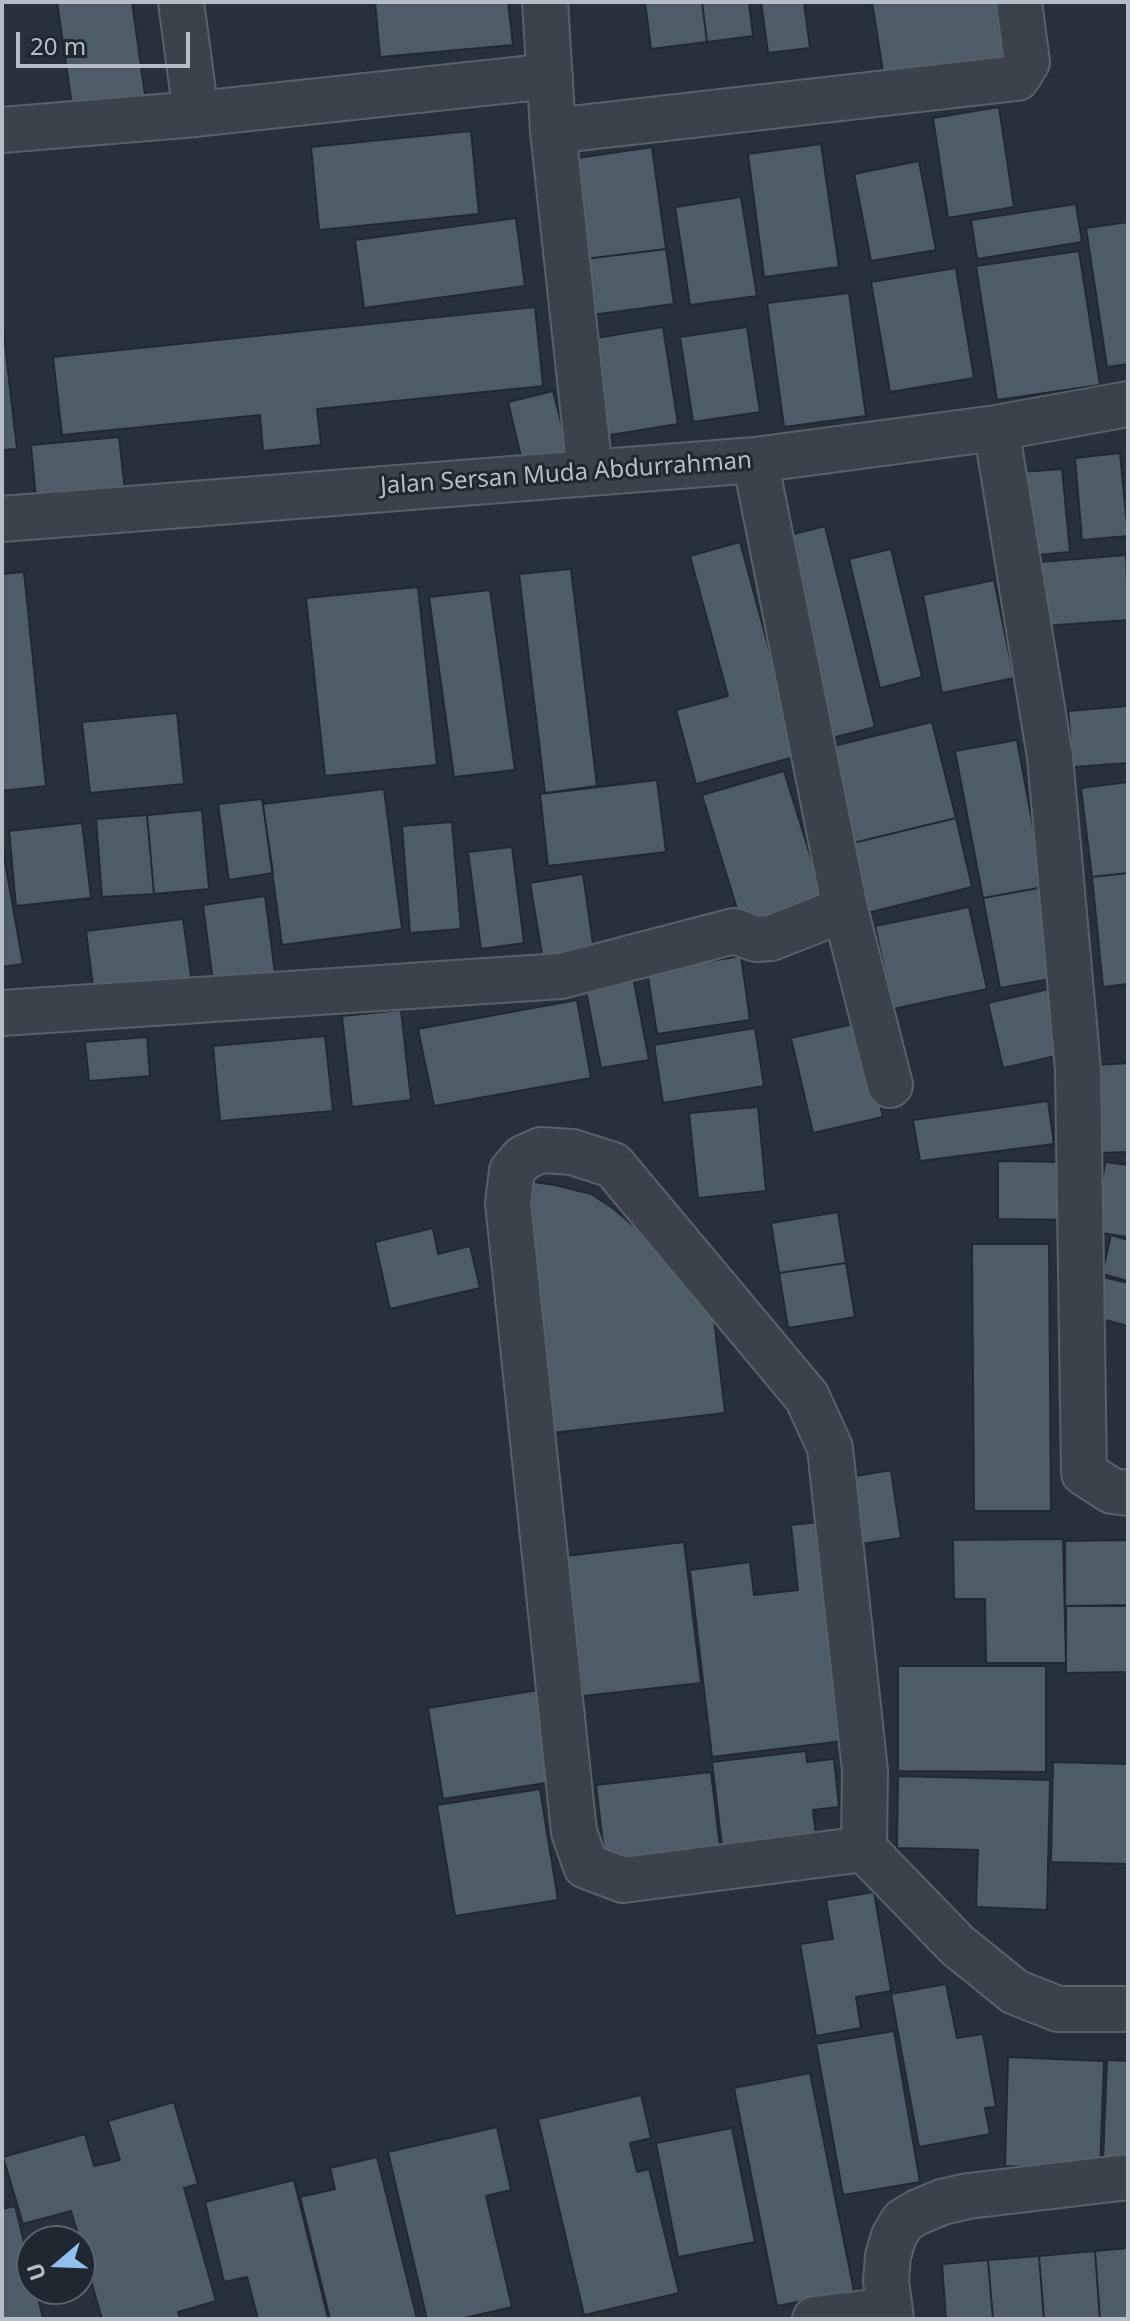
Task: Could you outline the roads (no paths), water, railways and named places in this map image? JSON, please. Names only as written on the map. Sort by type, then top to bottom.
[{"type":"street","points":[[181,2],[196,114]]},
{"type":"street","points":[[545,2],[553,131],[590,472]]},
{"type":"street","points":[[553,131],[1017,78],[1027,62],[1019,2]]},
{"type":"street","points":[[2,130],[196,114],[550,76]]},
{"type":"street","name":"Jalan Sersan Muda Abdurrahman","points":[[2,519],[755,460],[996,428],[1128,404]]},
{"type":"street","points":[[996,428],[1050,757],[1078,1070],[1084,1473],[1112,1491],[1128,1493]]},
{"type":"street","points":[[755,460],[845,909],[890,1085]]},
{"type":"street","points":[[2,1013],[561,976],[734,931],[756,939],[771,938],[845,909]]},
{"type":"street","points":[[864,1849],[623,1880],[586,1866],[574,1832],[508,1203],[512,1171],[523,1158],[541,1150],[572,1152],[613,1165],[807,1397],[830,1448],[865,1771],[864,1849],[957,1945],[1015,1992],[1058,2009],[1128,2009]]},
{"type":"street","points":[[815,2319],[890,2315],[886,2281],[888,2256],[903,2221],[918,2212],[968,2196],[1128,2177]]}]
